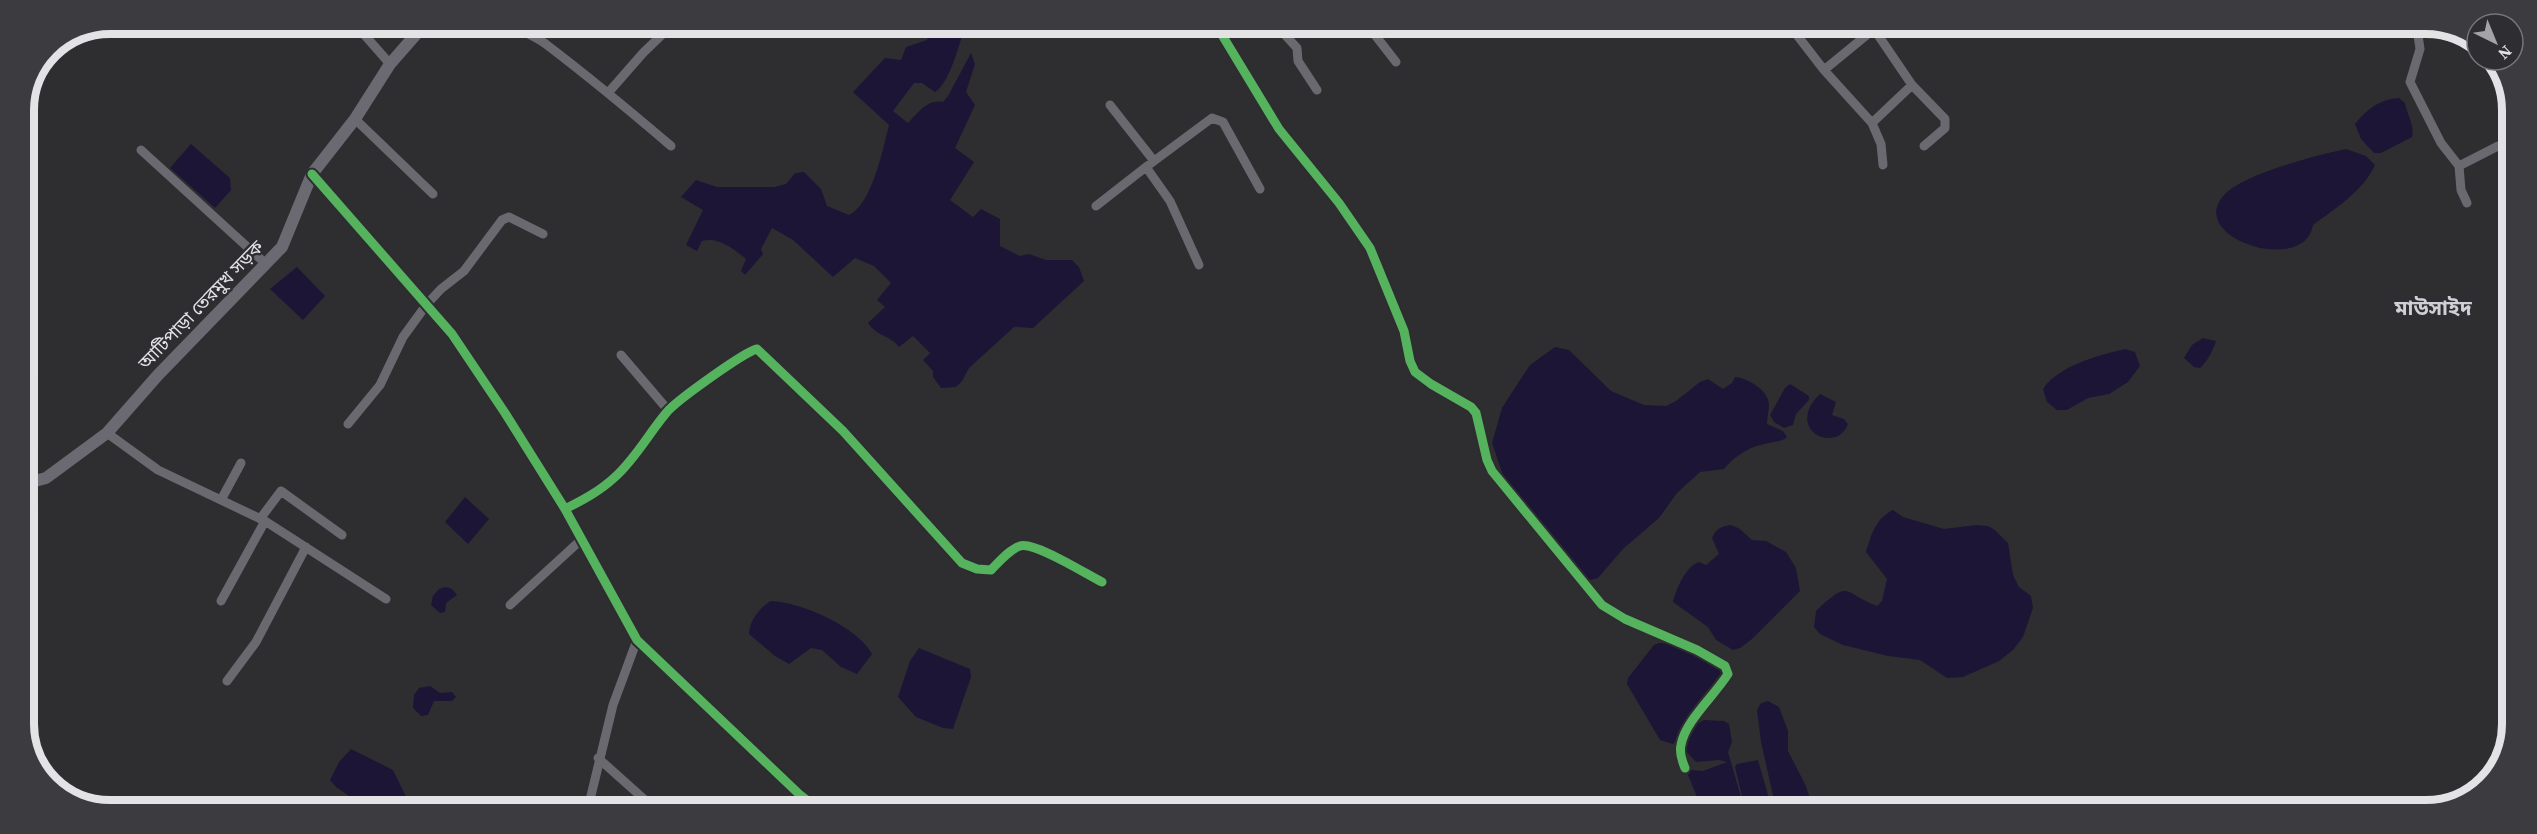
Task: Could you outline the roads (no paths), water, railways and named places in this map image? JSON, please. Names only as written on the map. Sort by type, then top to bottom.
[{"type":"main road","name":"আটিপাড়া তেরমুখ সড়ক","points":[[35,481],[46,478],[107,433],[158,375],[282,247],[312,174],[355,119],[390,64],[416,34]]},
{"type":"street","points":[[364,34],[390,64]]},
{"type":"street","points":[[527,34],[545,43],[671,146]]},
{"type":"street","points":[[608,93],[663,34]]},
{"type":"street","points":[[1221,34],[1279,129],[1339,202],[1370,248],[1404,331],[1410,361],[1415,372],[1471,407],[1476,413],[1487,460],[1492,471],[1602,605],[1625,619],[1697,650],[1725,666],[1728,674],[1692,722],[1681,742],[1680,753],[1684,768]]},
{"type":"street","points":[[1284,34],[1297,48],[1298,61],[1317,90]]},
{"type":"street","points":[[1374,34],[1396,62]]},
{"type":"street","points":[[1796,34],[1824,70],[1872,123],[1881,144],[1883,165]]},
{"type":"street","points":[[1824,70],[1865,34]]},
{"type":"street","points":[[1878,34],[1912,84],[1945,120],[1945,128],[1924,146]]},
{"type":"street","points":[[2418,34],[2420,49],[2410,82],[2441,143],[2459,166],[2461,190],[2467,203]]},
{"type":"street","points":[[1872,123],[1912,84]]},
{"type":"street","points":[[1110,105],[1150,164],[1170,201],[1199,265]]},
{"type":"street","points":[[1096,206],[1212,118],[1223,122],[1260,189]]},
{"type":"street","points":[[355,119],[433,194]]},
{"type":"street","points":[[2459,166],[2498,146],[2502,146]]},
{"type":"street","points":[[141,150],[266,264]]},
{"type":"street","points":[[312,174],[452,334],[565,509],[637,640],[807,800]]},
{"type":"street","points":[[348,424],[380,385],[403,337],[427,304],[441,289],[464,271],[502,220],[509,217],[543,234]]},
{"type":"street","points":[[565,509],[597,492],[616,476],[634,457],[668,410],[737,359],[757,349],[856,445],[963,563],[977,569],[991,570],[1017,546],[1025,544],[1046,551],[1062,562],[1102,582]]},
{"type":"street","points":[[621,355],[668,410]]},
{"type":"street","points":[[107,433],[158,470],[262,520],[386,599]]},
{"type":"street","points":[[221,500],[241,463]]},
{"type":"street","points":[[221,601],[262,520],[281,491],[342,535]]},
{"type":"street","points":[[510,605],[582,539]]},
{"type":"street","points":[[227,681],[256,642],[306,548]]},
{"type":"street","points":[[590,800],[598,758],[613,705],[637,640]]},
{"type":"street","points":[[598,758],[645,800]]},
{"type":"district","name":"মাউসাইদ","points":[[2433,308]]}]
